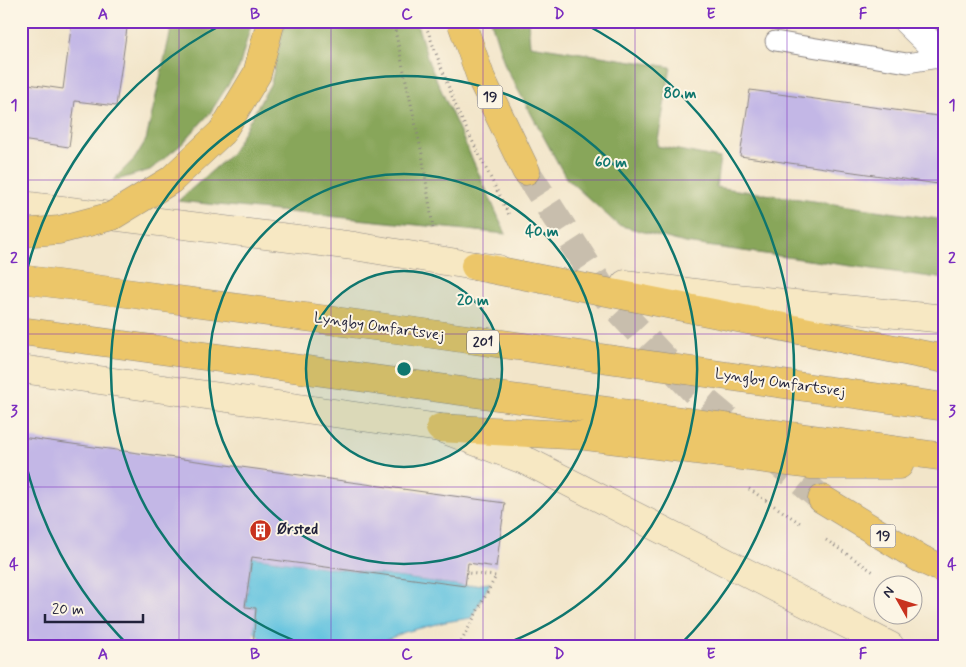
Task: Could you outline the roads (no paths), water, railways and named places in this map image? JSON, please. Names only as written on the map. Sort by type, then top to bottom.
[{"type":"highway","points":[[21,234],[59,230],[112,216],[171,180],[222,132],[257,74],[271,21]]},
{"type":"highway","name":"19","points":[[461,21],[481,78],[526,171]]},
{"type":"highway","points":[[475,266],[945,358]]},
{"type":"highway","name":"Lyngby Omfartsvej","points":[[21,279],[945,407]]},
{"type":"highway","points":[[21,331],[945,457]]},
{"type":"highway","points":[[440,428],[586,436],[812,465],[945,465]]},
{"type":"highway","name":"19","points":[[822,499],[921,559],[945,570]]},
{"type":"street","points":[[907,21],[944,57]]},
{"type":"street","points":[[21,204],[354,246],[475,266],[736,298],[945,319]]},
{"type":"street","points":[[21,369],[440,428],[529,462],[890,646]]},
{"type":"lane","points":[[775,40],[907,63],[944,57]]},
{"type":"water","points":[[252,557],[465,586],[490,583],[471,618],[405,632],[372,646],[266,646],[254,631],[256,608],[245,607]]},
{"type":"tunnel","points":[[526,171],[610,301],[698,395],[822,499]]},
{"type":"place","name":"Ørsted","points":[[261,530]]}]
